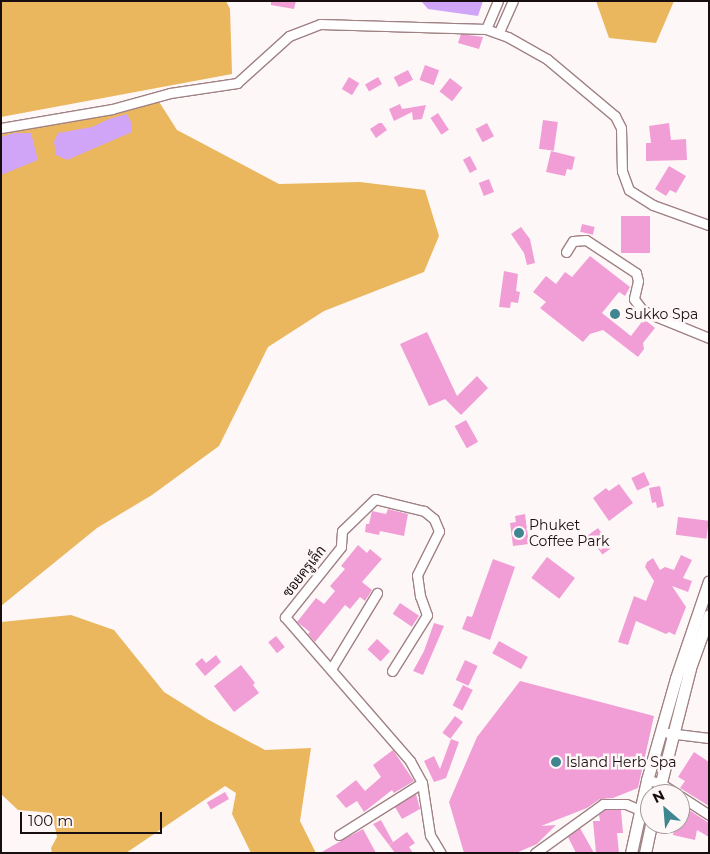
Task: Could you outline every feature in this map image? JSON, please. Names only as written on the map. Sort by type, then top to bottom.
[{"type":"main road","points":[[646,784],[690,633],[709,581]]},
{"type":"main road","points":[[660,784],[690,668],[709,615]]},
{"type":"main road","points":[[631,853],[640,810]]},
{"type":"main road","points":[[645,853],[649,834]]},
{"type":"street","points":[[486,29],[498,1]]},
{"type":"street","points":[[499,32],[513,1]]},
{"type":"street","points":[[1,128],[112,109],[170,93],[237,83],[289,36],[320,24],[486,29],[499,32],[547,60],[615,116],[621,128],[622,171],[629,190],[653,205],[709,225]]},
{"type":"street","points":[[566,252],[573,241],[586,240],[636,272],[638,281],[634,299],[643,311],[709,338]]},
{"type":"street","name":"ซอยครูเล็ก","points":[[392,671],[426,615],[420,596],[417,575],[439,531],[434,519],[424,510],[375,499],[342,531],[341,547],[285,617],[410,761],[422,784],[430,835],[440,853]]},
{"type":"street","points":[[331,669],[377,593]]},
{"type":"street","points":[[660,731],[709,738]]},
{"type":"street","points":[[647,780],[653,784]]},
{"type":"street","points":[[340,835],[422,784]]},
{"type":"street","points":[[690,802],[709,814]]},
{"type":"street","points":[[535,853],[603,804],[626,804],[640,810]]},
{"type":"shaded area","points":[[1,1],[226,1],[230,9],[232,74],[1,117]]},
{"type":"shaded area","points":[[421,1],[483,1],[478,16],[428,9]]},
{"type":"shaded area","points":[[596,1],[674,1],[656,43],[609,38]]},
{"type":"shaded area","points":[[156,97],[177,130],[279,184],[360,182],[425,190],[439,236],[424,272],[324,311],[268,347],[219,446],[152,495],[97,528],[1,606],[1,124]]},
{"type":"shaded area","points":[[127,114],[131,122],[132,132],[67,160],[56,155],[54,142],[58,133],[92,127],[109,119]]},
{"type":"shaded area","points":[[14,133],[31,133],[38,160],[1,175],[1,137]]},
{"type":"shaded area","points":[[71,615],[114,630],[164,692],[207,719],[265,750],[311,748],[300,821],[316,853],[251,853],[232,814],[236,793],[225,786],[126,853],[52,853],[51,848],[57,837],[52,813],[18,810],[1,794],[1,622]]},
{"type":"building","points":[[271,1],[296,1],[294,9],[271,5]]},
{"type":"building","points":[[461,34],[483,37],[479,49],[458,43]]},
{"type":"building","points":[[425,65],[439,70],[434,85],[420,80]]},
{"type":"building","points":[[408,70],[413,80],[399,87],[394,77]]},
{"type":"building","points":[[349,77],[359,83],[352,95],[342,89]]},
{"type":"building","points":[[378,77],[382,84],[369,91],[365,84]]},
{"type":"building","points":[[450,78],[463,88],[452,101],[440,91]]},
{"type":"building","points":[[400,104],[402,109],[426,105],[422,119],[413,120],[412,112],[394,121],[389,109]]},
{"type":"building","points":[[438,113],[449,130],[441,135],[430,118]]},
{"type":"building","points":[[543,120],[558,122],[554,151],[539,149]]},
{"type":"building","points":[[382,123],[387,130],[376,138],[370,129]]},
{"type":"building","points":[[487,123],[494,136],[483,142],[476,129]]},
{"type":"building","points":[[669,123],[671,140],[686,139],[687,160],[646,161],[646,143],[651,143],[649,126]]},
{"type":"building","points":[[551,151],[575,157],[572,170],[567,169],[565,176],[546,172]]},
{"type":"building","points":[[470,156],[477,169],[470,173],[463,160]]},
{"type":"building","points":[[669,166],[686,176],[676,193],[670,190],[666,196],[655,189]]},
{"type":"building","points":[[489,179],[494,192],[484,196],[479,183]]},
{"type":"building","points":[[621,216],[650,216],[650,253],[621,253]]},
{"type":"building","points":[[582,224],[595,227],[593,235],[580,232]]},
{"type":"building","points":[[521,227],[530,239],[535,263],[527,265],[524,253],[511,234]]},
{"type":"building","points":[[590,256],[630,287],[625,296],[619,292],[602,313],[631,336],[644,319],[655,328],[643,343],[644,349],[638,357],[603,330],[590,334],[583,342],[540,308],[546,302],[533,292],[546,276],[556,284],[565,272],[572,277]]},
{"type":"building","points":[[504,271],[518,274],[516,291],[520,292],[518,303],[511,302],[510,308],[499,307]]},
{"type":"building","points":[[427,332],[457,396],[477,376],[488,388],[461,415],[445,399],[429,406],[400,344]]},
{"type":"building","points":[[466,420],[478,442],[467,448],[455,426]]},
{"type":"building","points":[[644,472],[650,485],[637,491],[631,478]]},
{"type":"building","points":[[619,484],[633,503],[609,521],[593,498],[606,488],[609,491]]},
{"type":"building","points":[[660,486],[664,506],[657,508],[656,502],[652,503],[649,488]]},
{"type":"building","points":[[388,509],[408,514],[404,536],[380,531],[379,535],[365,532],[366,524],[369,524],[372,511],[386,514]]},
{"type":"building","name":"Phuket Coffee Park","points":[[525,514],[529,544],[513,546],[510,523],[516,522],[515,516]]},
{"type":"building","points":[[678,517],[709,521],[707,539],[676,535]]},
{"type":"building","points":[[598,528],[612,547],[602,554],[588,535]]},
{"type":"building","points":[[358,545],[367,553],[370,549],[382,559],[362,582],[372,590],[365,601],[360,597],[350,609],[345,605],[315,642],[308,634],[310,632],[297,622],[316,598],[324,604],[335,591],[330,586],[345,569],[341,566]]},
{"type":"building","points":[[681,555],[692,560],[683,578],[692,581],[688,592],[672,586],[686,607],[675,635],[669,632],[666,634],[636,621],[628,645],[618,642],[634,596],[646,601],[654,581],[645,567],[647,562],[653,558],[660,570],[665,567],[674,570]]},
{"type":"building","points":[[547,557],[575,578],[559,599],[531,578]]},
{"type":"building","points":[[493,559],[515,567],[490,640],[462,629],[467,616],[472,617]]},
{"type":"building","points":[[400,603],[419,616],[412,627],[393,614]]},
{"type":"building","points":[[434,623],[444,626],[423,675],[413,671],[424,651]]},
{"type":"building","points":[[276,636],[285,647],[277,653],[268,642]]},
{"type":"building","points":[[377,639],[390,651],[381,662],[367,649]]},
{"type":"building","points":[[499,641],[528,657],[521,669],[492,653]]},
{"type":"building","points":[[216,655],[221,662],[205,676],[195,664],[202,658],[206,663]]},
{"type":"building","points":[[465,660],[478,666],[468,686],[456,680]]},
{"type":"building","points":[[241,665],[255,683],[253,685],[259,693],[234,712],[214,686]]},
{"type":"building","name":"Island Herb Spa","points":[[520,681],[654,716],[638,788],[613,798],[600,799],[587,808],[541,826],[556,825],[537,844],[516,853],[464,853],[449,802],[477,737]]},
{"type":"building","points":[[463,685],[473,690],[462,710],[453,705]]},
{"type":"building","points":[[455,716],[463,722],[450,739],[442,733]]},
{"type":"building","points":[[451,739],[459,742],[446,778],[434,782],[424,761],[434,756],[440,769]]},
{"type":"building","points":[[393,750],[414,781],[394,793],[392,790],[364,812],[357,801],[346,808],[336,796],[356,780],[365,791],[381,777],[373,765]]},
{"type":"building","points":[[694,752],[709,762],[709,806],[690,794],[690,784],[683,784],[685,781],[678,777]]},
{"type":"building","points":[[225,792],[229,799],[211,809],[207,802]]},
{"type":"building","points":[[416,794],[420,809],[402,819],[395,807]]},
{"type":"building","points":[[605,810],[621,810],[623,833],[617,833],[619,853],[596,853],[593,821],[600,821],[599,815]]},
{"type":"building","points":[[690,811],[709,823],[709,837],[697,830],[695,840],[673,835],[690,834]]},
{"type":"building","points":[[381,820],[393,842],[389,845],[373,824]]},
{"type":"building","points":[[580,828],[594,853],[576,853],[568,837]]},
{"type":"building","points":[[363,829],[376,853],[320,853],[346,838]]},
{"type":"building","points":[[407,832],[415,843],[409,847],[413,853],[395,853],[389,845]]},
{"type":"place","name":"Sukko Spa","points":[[615,314]]},
{"type":"place","name":"Phuket Coffee Park","points":[[519,533]]},
{"type":"place","name":"Island Herb Spa","points":[[556,762]]}]
